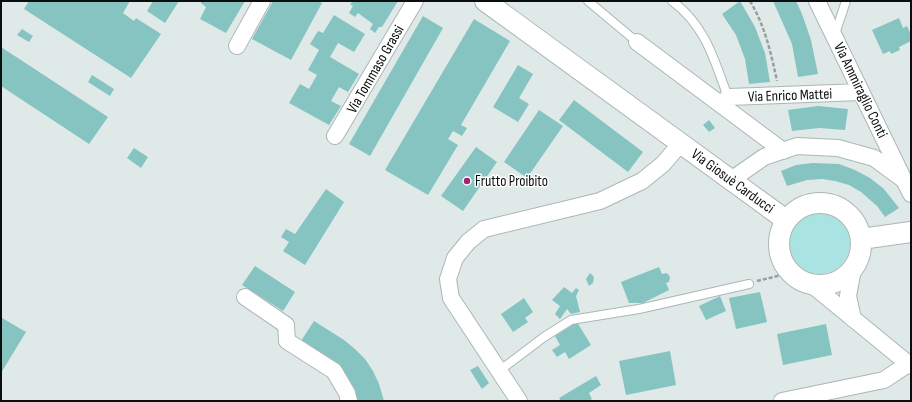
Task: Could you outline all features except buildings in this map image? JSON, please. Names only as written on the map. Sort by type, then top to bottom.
[{"type":"street","points":[[237,46],[262,1]]},
{"type":"street","name":"Via Tommaso Grassi","points":[[336,136],[415,1]]},
{"type":"street","name":"Via Giosuè Carducci","points":[[485,1],[786,220]]},
{"type":"street","name":"Via Ammiraglio Conti","points":[[817,1],[911,194]]},
{"type":"street","points":[[637,42],[726,102],[783,151]]},
{"type":"street","name":"Via Enrico Mattei","points":[[726,102],[780,95],[861,92]]},
{"type":"street","points":[[519,401],[451,298],[448,279],[455,258],[468,242],[484,229],[600,201],[642,181],[663,164],[681,143]]},
{"type":"street","name":"Via Ammiraglio Conti","points":[[731,180],[764,157],[797,146],[838,148],[874,158],[904,180]]},
{"type":"street","points":[[853,269],[834,283],[823,285],[811,284],[799,280],[790,273],[782,261],[778,247],[780,233],[786,220],[796,210],[809,204],[823,203],[837,206],[849,214],[857,226],[861,239],[861,250],[853,269],[848,296],[853,319]]},
{"type":"street","points":[[861,239],[911,232]]},
{"type":"street","points":[[782,401],[884,380],[910,365],[811,284]]},
{"type":"street","points":[[245,297],[286,325],[287,341],[334,371],[347,393],[349,401]]},
{"type":"lane","points":[[588,1],[637,42]]},
{"type":"lane","points":[[672,1],[684,10],[701,31],[726,102]]},
{"type":"lane","points":[[834,36],[846,1]]},
{"type":"lane","points":[[499,371],[544,337],[571,320],[639,309],[749,284]]},
{"type":"path","points":[[750,1],[761,21],[771,51],[780,95]]},
{"type":"path","points":[[749,284],[790,273]]},
{"type":"shaded area","points":[[819,212],[831,215],[841,221],[847,231],[850,243],[847,255],[841,265],[831,271],[819,274],[807,271],[797,265],[791,255],[788,243],[791,231],[797,221],[807,215]]},
{"type":"place","name":"Frutto Proibito","points":[[467,181]]}]
